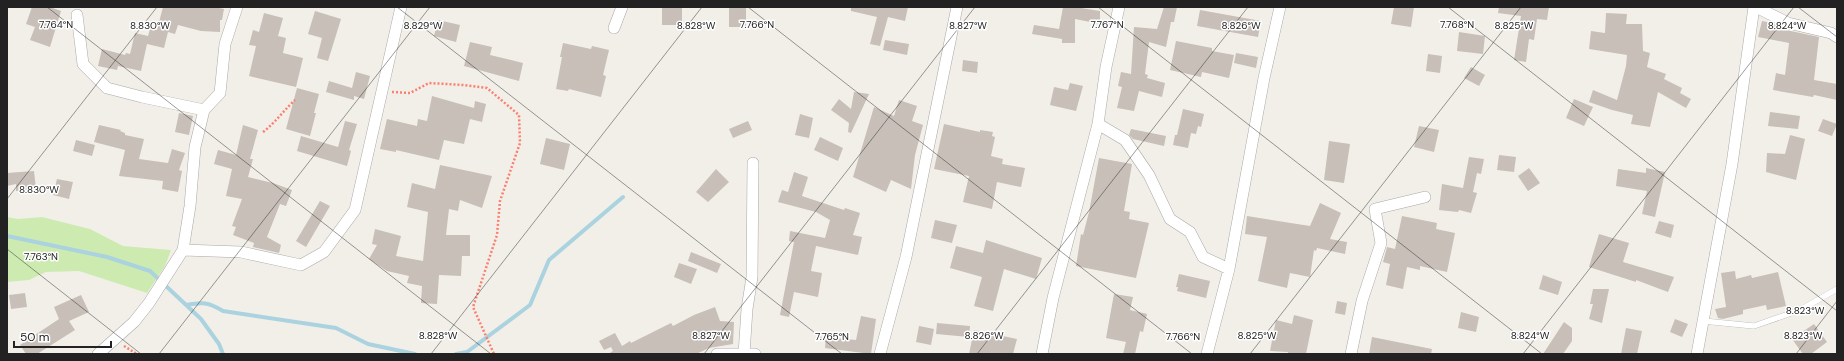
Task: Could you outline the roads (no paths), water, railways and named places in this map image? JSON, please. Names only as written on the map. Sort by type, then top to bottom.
[{"type":"street","points":[[98,354],[134,322],[149,303],[183,250],[190,206],[195,148],[204,110],[220,93],[225,44],[237,7]]},
{"type":"street","points":[[183,250],[241,252],[302,265],[324,252],[355,210],[401,7]]},
{"type":"street","points":[[614,28],[622,7]]},
{"type":"street","points":[[880,354],[906,257],[957,7]]},
{"type":"street","points":[[1042,354],[1053,298],[1098,124],[1106,67],[1119,7]]},
{"type":"street","points":[[1207,354],[1229,269],[1264,78],[1280,7]]},
{"type":"street","points":[[1697,354],[1732,164],[1755,7],[1788,23],[1831,33],[1837,37]]},
{"type":"street","points":[[77,15],[83,64],[107,88],[204,110]]},
{"type":"street","points":[[1098,124],[1125,140],[1149,175],[1170,219],[1190,232],[1203,257],[1229,269]]},
{"type":"street","points":[[717,354],[748,354],[748,309],[752,277],[754,163]]},
{"type":"street","points":[[1351,354],[1362,301],[1381,243],[1375,209],[1425,196]]},
{"type":"lane","points":[[1703,321],[1754,326],[1800,310],[1837,289]]},
{"type":"waterway","points":[[456,354],[467,352],[530,305],[549,260],[623,197]]},
{"type":"waterway","points":[[7,236],[107,257],[150,271],[201,319],[219,344],[223,354]]},
{"type":"waterway","points":[[186,305],[197,303],[205,304],[223,311],[336,328],[368,344],[415,354]]}]
